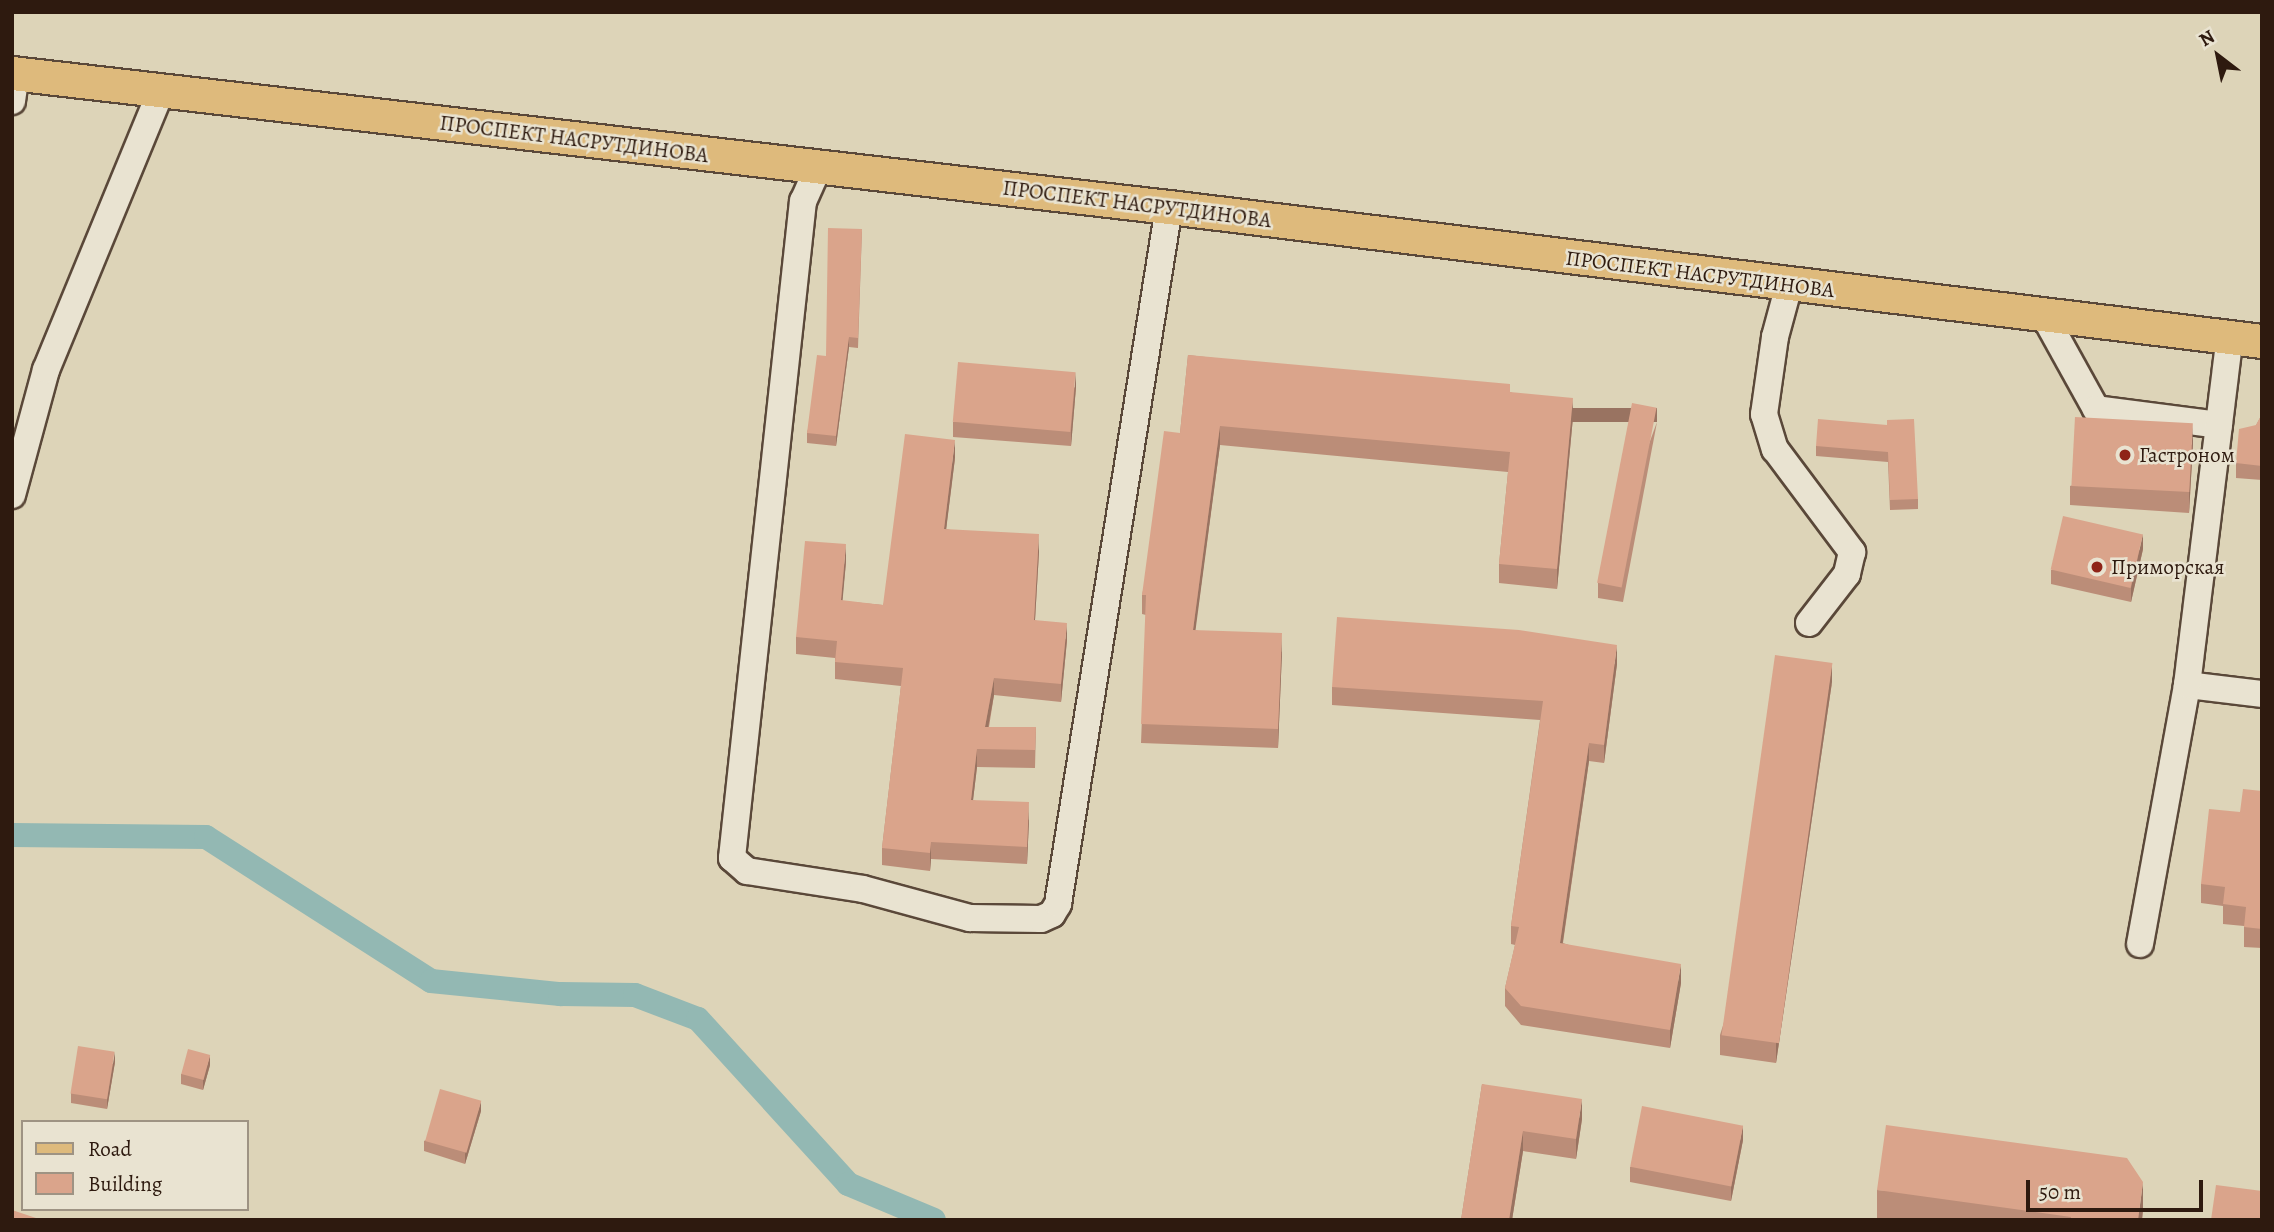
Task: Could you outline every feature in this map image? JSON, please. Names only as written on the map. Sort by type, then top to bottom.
[{"type":"main road","name":"ПРОСПЕКТ НАСРУТДИНОВА","points":[[13,83],[161,91],[1169,207],[2045,317],[2246,339]]},
{"type":"street","points":[[12,495],[46,370],[161,91]]},
{"type":"street","points":[[818,168],[803,201],[732,858],[747,871],[863,889],[970,918],[1041,919],[1052,914],[1058,904],[1169,207]]},
{"type":"street","points":[[1789,285],[1775,337],[1764,414],[1775,449],[1852,552],[1847,574],[1809,623]]},
{"type":"street","points":[[2045,317],[2096,409],[2219,425]]},
{"type":"street","points":[[2140,944],[2187,685],[2219,425],[2246,339]]},
{"type":"street","points":[[2187,685],[2262,694]]},
{"type":"building","points":[[828,228],[862,229],[858,338],[849,337],[836,436],[807,433],[817,355],[826,356]]},
{"type":"building","points":[[1188,355],[1510,384],[1510,392],[1573,398],[1557,569],[1499,564],[1510,452],[1220,426],[1193,630],[1282,633],[1278,729],[1141,724],[1146,595],[1142,595],[1164,431],[1180,433]]},
{"type":"building","points":[[958,362],[1076,372],[1070,432],[953,422]]},
{"type":"building","points":[[1632,403],[1657,408],[1622,587],[1597,583]]},
{"type":"building","points":[[2262,414],[2262,466],[2236,463],[2239,429],[2256,425]]},
{"type":"building","points":[[2075,417],[2193,423],[2189,492],[2071,486]]},
{"type":"building","points":[[1818,419],[1887,425],[1887,420],[1914,419],[1918,499],[1890,500],[1888,452],[1816,446]]},
{"type":"building","points":[[905,434],[955,440],[944,529],[1039,534],[1034,620],[1067,623],[1061,684],[994,678],[985,727],[1036,727],[1035,750],[977,749],[971,800],[1029,802],[1027,847],[931,842],[930,853],[882,848],[903,668],[835,662],[837,641],[796,637],[805,541],[846,544],[841,600],[883,605]]},
{"type":"building","name":"Приморская","points":[[2063,516],[2143,534],[2131,588],[2051,570]]},
{"type":"building","points":[[1337,617],[1519,630],[1617,645],[1604,745],[1589,743],[1560,943],[1681,964],[1670,1030],[1521,1006],[1505,988],[1519,927],[1511,926],[1543,701],[1332,687]]},
{"type":"building","points":[[1775,655],[1832,663],[1779,1043],[1722,1035]]},
{"type":"building","points":[[2243,789],[2262,791],[2262,929],[2244,927],[2246,907],[2223,904],[2225,887],[2201,884],[2209,809],[2240,812]]},
{"type":"building","points":[[78,1046],[115,1052],[107,1099],[70,1093]]},
{"type":"building","points":[[188,1049],[210,1055],[203,1080],[181,1074]]},
{"type":"building","points":[[1482,1084],[1582,1099],[1576,1139],[1523,1131],[1509,1220],[1461,1220]]},
{"type":"building","points":[[440,1089],[481,1101],[466,1153],[425,1141]]},
{"type":"building","points":[[1642,1106],[1743,1126],[1731,1187],[1630,1167]]},
{"type":"building","points":[[1886,1125],[2127,1158],[2143,1182],[2138,1220],[2070,1220],[2071,1217],[1877,1190]]},
{"type":"building","points":[[2216,1185],[2262,1191],[2262,1220],[2211,1220]]},
{"type":"building","points":[[12,1210],[42,1220],[12,1220]]},
{"type":"waterway","points":[[12,835],[206,837],[431,981],[560,994],[635,995],[698,1019],[848,1184],[934,1220]]},
{"type":"place","name":"Гастроном","points":[[2125,455]]},
{"type":"place","name":"Приморская","points":[[2097,567]]}]
